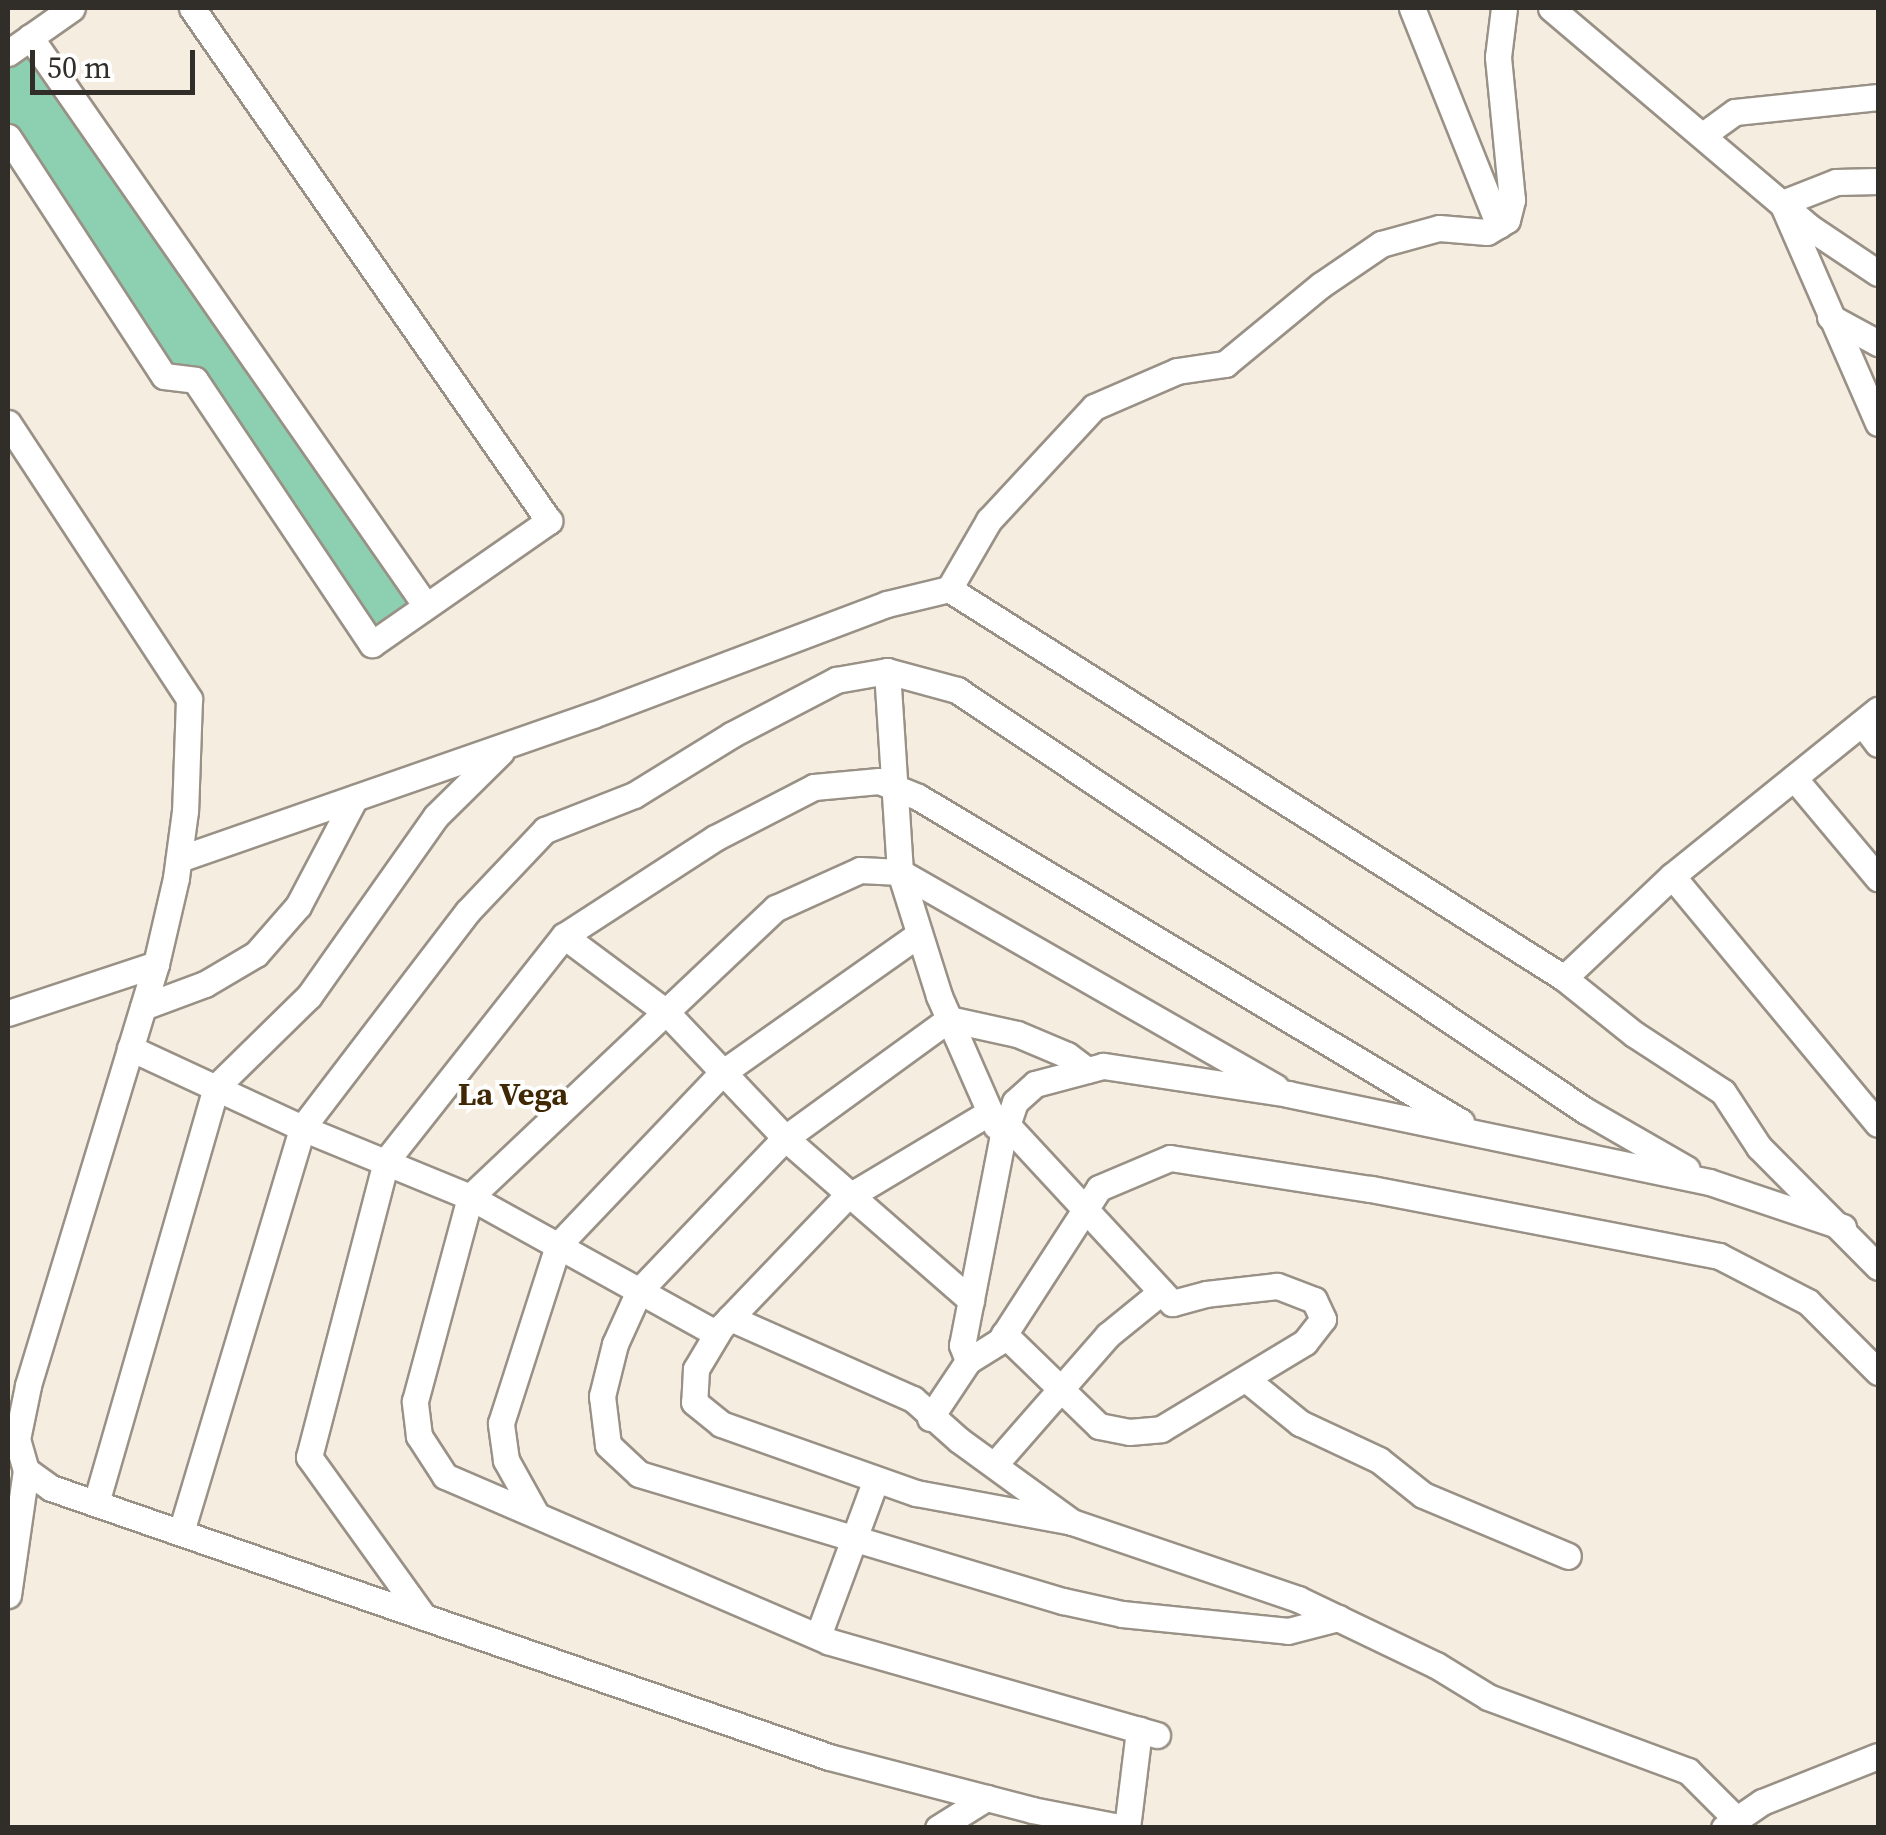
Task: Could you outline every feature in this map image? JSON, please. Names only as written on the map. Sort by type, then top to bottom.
[{"type":"street","points":[[8,52],[72,8]]},
{"type":"street","points":[[8,136],[164,376],[194,380],[372,644],[549,521],[192,8]]},
{"type":"street","points":[[1412,8],[1498,225]]},
{"type":"street","points":[[949,589],[989,520],[1094,407],[1177,371],[1225,364],[1321,285],[1380,244],[1439,228],[1487,232],[1506,220],[1512,200],[1498,57],[1504,8]]},
{"type":"street","points":[[1552,8],[1809,227],[1878,272]]},
{"type":"street","points":[[30,37],[426,606]]},
{"type":"street","points":[[1704,135],[1735,112],[1878,98]]},
{"type":"street","points":[[1782,203],[1836,182],[1878,181]]},
{"type":"street","points":[[1782,203],[1878,423]]},
{"type":"street","points":[[1830,317],[1878,343]]},
{"type":"street","points":[[8,423],[189,699],[179,859],[156,964],[28,1386],[17,1439],[26,1470],[8,1596]]},
{"type":"street","points":[[179,859],[508,745],[887,604],[949,589],[1564,978],[1634,1034],[1723,1092],[1759,1147],[1843,1227],[1878,1267]]},
{"type":"street","points":[[888,671],[900,872],[949,1020],[1000,1126],[1172,1303],[1206,1294],[1277,1286],[1314,1300],[1322,1319],[1316,1330],[1246,1379],[1161,1429],[1128,1432],[1099,1426],[1004,1334]]},
{"type":"street","points":[[181,1532],[302,1128],[468,911],[545,830],[634,795],[731,735],[836,680],[888,671],[957,690],[1586,1111],[1709,1182]]},
{"type":"street","points":[[1564,978],[1672,876],[1794,778],[1873,726]]},
{"type":"street","points":[[96,1503],[216,1087],[309,996],[436,816],[508,745]]},
{"type":"street","points":[[1794,778],[1878,878]]},
{"type":"street","points":[[424,1617],[309,1457],[386,1162],[564,936],[715,838],[814,787],[879,781],[935,807],[1478,1132]]},
{"type":"street","points":[[142,1007],[205,984],[256,954],[298,906],[355,798]]},
{"type":"street","points":[[26,1470],[51,1488],[828,1757],[986,1798],[1125,1828],[1148,1732],[818,1636],[444,1476],[419,1436],[415,1402],[470,1197],[776,908],[860,870],[900,872],[1288,1094]]},
{"type":"street","points":[[1672,876],[1878,1124]]},
{"type":"street","points":[[536,1514],[506,1460],[501,1423],[558,1246],[722,1073],[920,934]]},
{"type":"street","points":[[564,936],[666,1012],[785,1138],[971,1300]]},
{"type":"street","points":[[8,1013],[156,964]]},
{"type":"street","points":[[1087,1070],[1067,1055],[1017,1034],[949,1020],[785,1138],[638,1291],[614,1344],[602,1396],[608,1445],[639,1474],[852,1539],[1122,1614],[1288,1631],[1338,1618]]},
{"type":"street","points":[[130,1048],[302,1128],[470,1197],[638,1291],[913,1399],[930,1418],[1072,1522]]},
{"type":"street","points":[[968,1362],[962,1345],[1000,1126],[1015,1102],[1034,1084],[1103,1066],[1288,1094],[1709,1182],[1843,1227]]},
{"type":"street","points":[[1000,1126],[851,1195],[724,1326],[696,1368],[694,1402],[722,1424],[916,1493],[1072,1522],[1130,1545],[1188,1558],[1338,1618],[1436,1665],[1488,1696],[1688,1772],[1729,1822],[1878,1756]]},
{"type":"street","points":[[930,1418],[968,1362],[982,1356],[1004,1334],[1099,1188],[1170,1158],[1596,1229],[1719,1256],[1808,1302],[1878,1372]]},
{"type":"street","points":[[995,1464],[1108,1335],[1160,1292]]},
{"type":"street","points":[[1246,1379],[1300,1423],[1379,1460],[1423,1495],[1568,1556]]},
{"type":"street","points":[[818,1636],[876,1478]]},
{"type":"street","points":[[938,1828],[986,1798]]},
{"type":"green space","points":[[30,48],[414,605],[374,627],[170,367],[8,120],[8,62]]},
{"type":"district","name":"La Vega","points":[[513,1094]]}]
